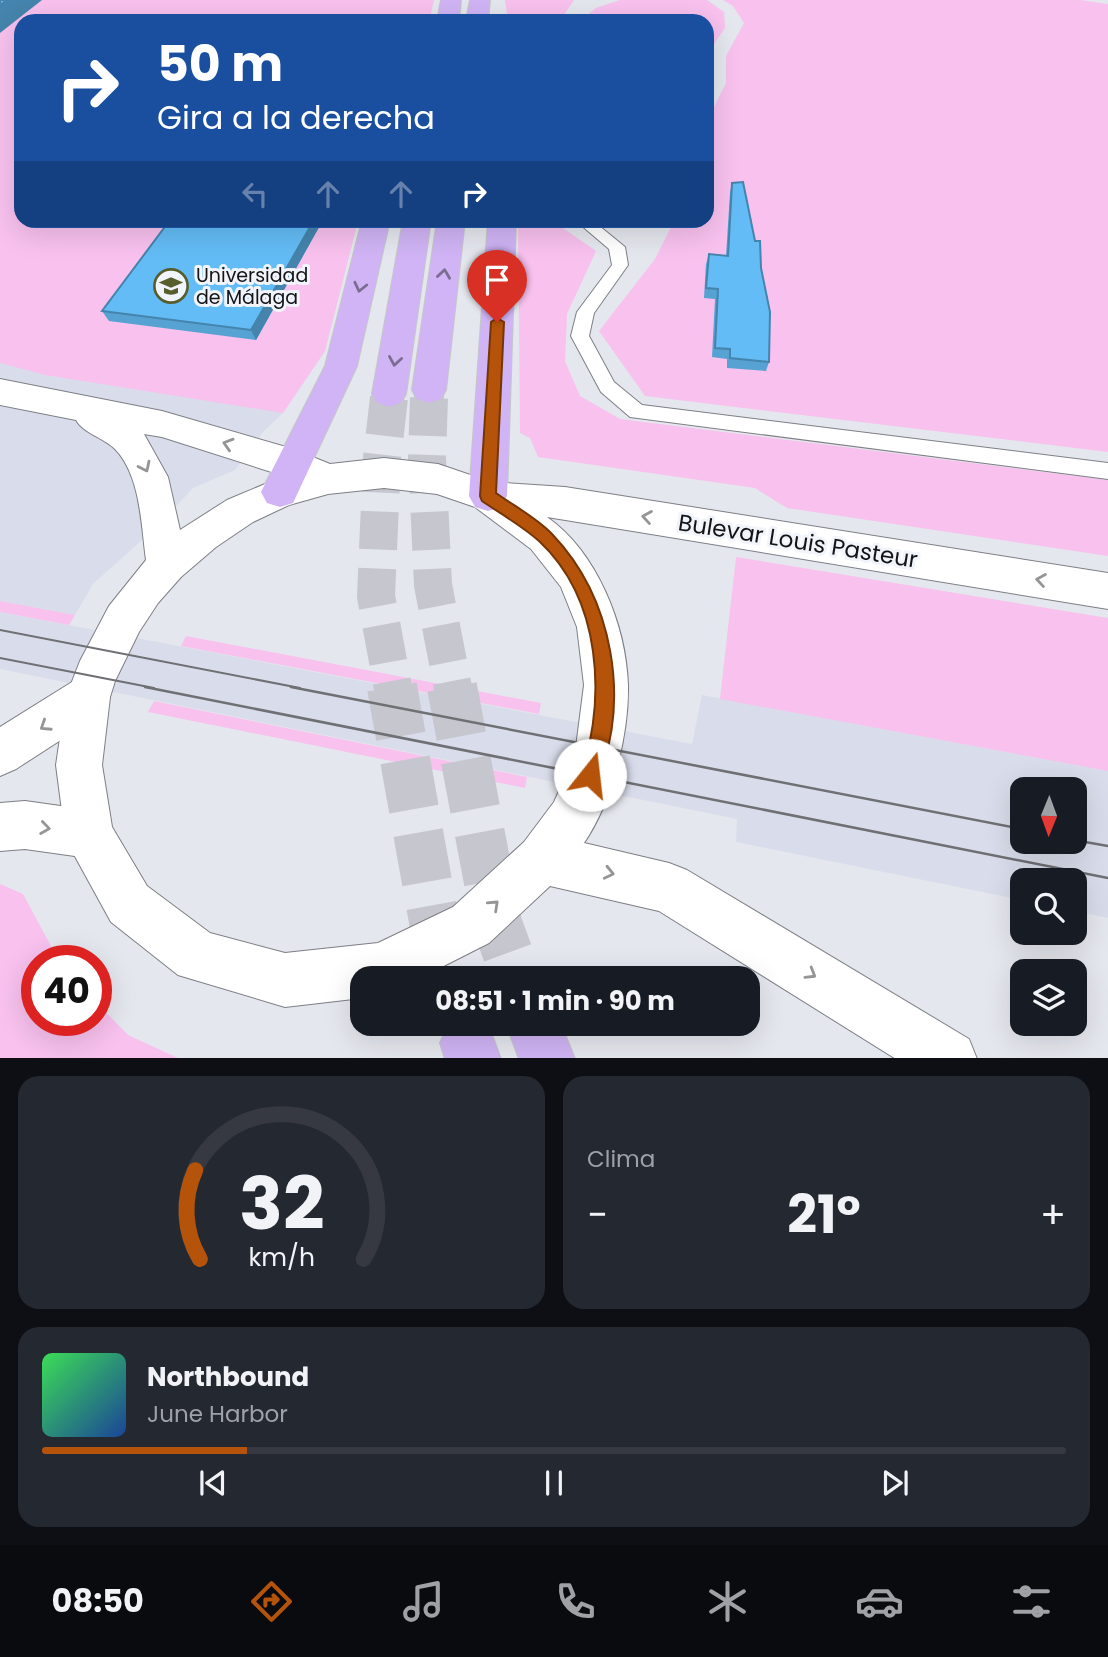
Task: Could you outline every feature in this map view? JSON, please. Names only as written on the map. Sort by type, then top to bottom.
[{"type":"main road","points":[[287,478],[341,366],[374,228]]},
{"type":"main road","points":[[389,394],[416,228]]},
{"type":"main road","points":[[429,390],[450,228]]},
{"type":"main road","points":[[488,496],[502,228]]},
{"type":"main road","points":[[538,1036],[547,1058]]},
{"type":"street","points":[[0,391],[53,404],[162,424],[287,478],[328,478],[384,473],[438,479],[488,496],[545,537],[577,577],[598,628],[606,685],[599,747],[570,819],[542,860],[471,925],[382,968],[285,980],[197,956],[129,904],[89,834],[79,765],[88,697],[101,662],[124,619],[144,590],[167,565],[202,535],[287,478]]},
{"type":"street","points":[[53,404],[98,419],[123,432],[134,445],[152,481],[167,565]]},
{"type":"street","name":"Bulevar Louis Pasteur","points":[[488,496],[565,503],[1108,590]]},
{"type":"street","points":[[0,753],[88,697]]},
{"type":"street","points":[[0,827],[25,825],[89,834]]},
{"type":"street","points":[[542,860],[602,871],[669,888],[947,1058]]},
{"type":"lane","points":[[592,228],[617,247],[620,265],[586,312],[580,336],[607,387],[637,412],[1108,471]]},
{"type":"shaded area","name":"Universidad de Málaga","points":[[0,0],[434,0],[431,14],[14,14],[14,228],[356,228],[325,351],[283,413],[264,431],[235,470],[193,488],[159,525],[93,584],[75,615],[0,601]]},
{"type":"shaded area","points":[[0,0],[434,0],[431,14],[14,14],[14,228],[356,228],[325,351],[283,413],[45,375],[0,363]]},
{"type":"shaded area","points":[[505,0],[574,0],[565,14],[507,14]]},
{"type":"shaded area","points":[[620,0],[707,0],[724,12],[725,28],[714,44],[714,14],[589,14],[596,8]]},
{"type":"shaded area","points":[[723,0],[1080,0],[1108,4],[1108,452],[645,396],[599,331],[655,259],[670,228],[714,228],[714,107],[726,83],[726,56],[744,23],[733,6]]},
{"type":"shaded area","points":[[518,228],[563,228],[596,251],[567,314],[565,361],[580,396],[620,419],[1108,480],[1108,556],[787,508],[755,488],[538,457],[530,438],[520,433]]},
{"type":"shaded area","points":[[736,557],[1108,618],[1108,771],[720,699]]},
{"type":"shaded area","points":[[0,601],[75,615],[69,625],[0,612]]},
{"type":"shaded area","points":[[0,612],[692,744],[702,695],[1108,771],[1108,918],[1087,914],[1087,868],[1010,868],[1010,898],[736,842],[737,819],[0,669]]},
{"type":"shaded area","points":[[186,636],[541,703],[539,714],[181,646]]},
{"type":"shaded area","points":[[154,701],[527,777],[525,788],[148,712]]},
{"type":"shaded area","points":[[0,884],[23,894],[50,945],[21,945],[21,1036],[112,1036],[112,1018],[128,1035],[178,1058],[0,1058]]},
{"type":"building","points":[[743,182],[755,241],[760,241],[761,268],[770,312],[769,362],[730,358],[730,349],[715,348],[718,289],[706,288],[709,254],[728,256],[732,183]]},
{"type":"building","points":[[164,228],[309,228],[251,330],[102,311]]},
{"type":"tunnel","points":[[429,390],[429,398]]},
{"type":"tunnel","points":[[388,400],[389,394]]},
{"type":"tunnel","points":[[389,398],[382,458],[376,596],[393,688]]},
{"type":"tunnel","points":[[429,398],[427,458],[433,585],[453,688]]},
{"type":"tunnel","points":[[392,687],[443,966]]},
{"type":"tunnel","points":[[452,687],[497,924],[513,966]]},
{"type":"tram line","points":[[0,630],[300,688]]},
{"type":"tram line","points":[[0,658],[154,688]]},
{"type":"tram line","points":[[145,687],[1108,878]]},
{"type":"tram line","points":[[291,687],[1010,827]]},
{"type":"tram line","points":[[1087,842],[1108,846]]},
{"type":"place","name":"Universidad de Málaga","points":[[171,286]]},
{"type":"route","points":[[497,322],[488,496],[545,537],[577,577],[598,628],[606,685],[599,747],[590,775]]}]
